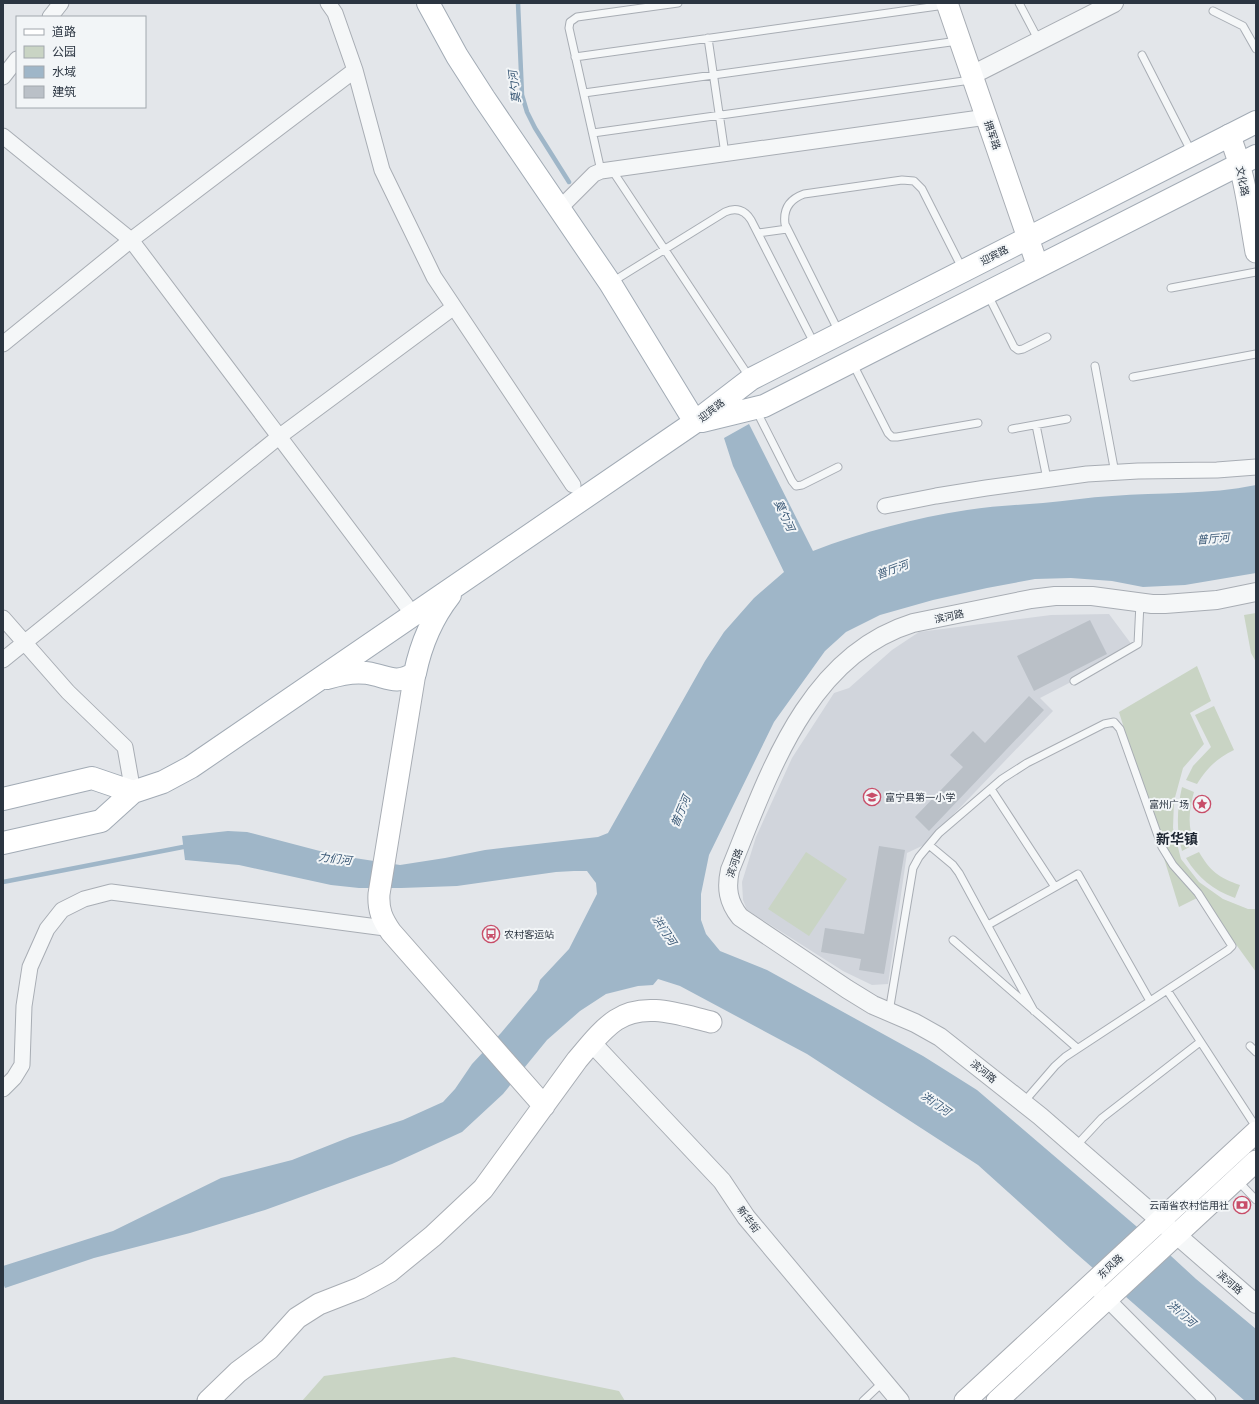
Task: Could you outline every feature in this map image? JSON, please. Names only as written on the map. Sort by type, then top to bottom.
[{"type":"main road","points":[[3,843],[101,821],[133,792],[163,782],[191,767],[695,422],[610,283],[457,56],[428,3]]},
{"type":"main road","name":"拥军路","points":[[948,4],[1038,267]]},
{"type":"main road","name":"迎宾路","points":[[695,422],[751,379],[1256,122]]},
{"type":"main road","name":"文化路","points":[[1229,135],[1236,149],[1248,160],[1256,252]]},
{"type":"main road","name":"迎宾路","points":[[695,422],[764,406],[1248,160]]},
{"type":"main road","points":[[460,583],[438,612],[422,644],[409,705],[378,905],[380,915],[391,932],[544,1106]]},
{"type":"main road","points":[[399,625],[407,627],[413,631],[419,637],[422,644]]},
{"type":"main road","points":[[368,645],[369,661],[372,668],[378,674],[394,682],[401,689],[409,705]]},
{"type":"main road","points":[[310,686],[330,677],[349,673],[368,673],[392,680],[400,680],[408,678],[415,673]]},
{"type":"main road","points":[[3,799],[92,778],[133,792]]},
{"type":"main road","points":[[208,1401],[238,1372],[269,1349],[297,1318],[319,1304],[360,1288],[389,1272],[433,1236],[483,1190],[577,1060],[616,1020],[637,1011],[648,1011],[666,1012],[711,1022]]},
{"type":"main road","name":"东风路","points":[[965,1401],[1256,1132]]},
{"type":"main road","points":[[997,1401],[1256,1162]]},
{"type":"street","points":[[51,16],[61,3]]},
{"type":"street","points":[[328,3],[335,13],[355,70],[382,170],[434,277],[573,485]]},
{"type":"street","points":[[973,77],[1039,41],[1114,3]]},
{"type":"street","points":[[3,77],[16,60]]},
{"type":"street","points":[[3,344],[131,240],[355,70]]},
{"type":"street","points":[[560,208],[594,174],[606,170],[986,117]]},
{"type":"street","points":[[3,136],[131,240],[406,605]]},
{"type":"street","points":[[3,660],[26,643],[280,436],[454,307]]},
{"type":"street","points":[[885,506],[936,496],[1087,474],[1138,471],[1217,470],[1256,467]]},
{"type":"street","name":"滨河路","points":[[1256,592],[1224,599],[1192,603],[1159,604],[1079,595],[1043,597],[913,623],[899,627],[873,640],[850,657],[821,688],[789,733],[765,783],[730,870],[727,884],[729,899],[740,917],[847,989],[873,1004],[915,1023],[940,1037],[1023,1103],[1256,1304]]},
{"type":"street","points":[[3,618],[68,692],[125,747],[133,792]]},
{"type":"street","points":[[3,1089],[14,1078],[22,1065],[24,1006],[30,967],[47,929],[62,910],[84,899],[111,892],[385,928]]},
{"type":"street","name":"新华街","points":[[592,1043],[722,1181],[746,1217],[900,1401]]},
{"type":"street","points":[[1091,1284],[1208,1401]]},
{"type":"lane","points":[[678,3],[577,17],[570,22],[569,28],[592,133],[606,170],[665,250],[751,379]]},
{"type":"lane","points":[[1019,3],[1039,41]]},
{"type":"lane","points":[[575,57],[948,4]]},
{"type":"lane","points":[[1213,11],[1243,26],[1256,49]]},
{"type":"lane","points":[[708,38],[725,154]]},
{"type":"lane","points":[[584,93],[960,41]]},
{"type":"lane","points":[[1142,55],[1192,154]]},
{"type":"lane","points":[[592,133],[973,77]]},
{"type":"lane","points":[[840,334],[787,229],[784,219],[786,208],[799,196],[804,194],[902,180],[914,181],[922,189],[964,271]]},
{"type":"lane","points":[[610,283],[730,210],[740,210],[748,215],[816,346]]},
{"type":"lane","points":[[758,233],[787,229]]},
{"type":"lane","points":[[1171,288],[1256,272]]},
{"type":"lane","points":[[987,293],[1014,347],[1018,350],[1046,337]]},
{"type":"lane","points":[[1133,377],[1256,354]]},
{"type":"lane","points":[[852,362],[888,433],[892,437],[978,423]]},
{"type":"lane","points":[[1095,366],[1115,473]]},
{"type":"lane","points":[[755,408],[792,481],[796,486],[802,485],[838,467]]},
{"type":"lane","points":[[1012,429],[1067,419]]},
{"type":"lane","points":[[1036,425],[1047,480]]},
{"type":"lane","points":[[1074,681],[1138,644],[1140,602]]},
{"type":"lane","points":[[889,1012],[915,862],[944,828],[1014,770],[1097,727],[1108,722],[1114,722],[1117,725],[1162,847],[1176,869],[1198,893],[1232,946],[1077,1048],[1055,1066],[1023,1103]]},
{"type":"lane","points":[[991,789],[1055,887]]},
{"type":"lane","points":[[929,845],[956,868],[1034,1012]]},
{"type":"lane","points":[[988,925],[1078,874],[1150,1001]]},
{"type":"lane","points":[[953,940],[1077,1048]]},
{"type":"lane","points":[[1167,990],[1256,1127]]},
{"type":"lane","points":[[1075,1147],[1102,1118],[1200,1042]]},
{"type":"lane","points":[[1250,1046],[1256,1052]]},
{"type":"lane","points":[[1237,1179],[1256,1200]]},
{"type":"lane","points":[[863,1401],[884,1382]]},
{"type":"shaded area","name":"富宁县第一小学","points":[[1109,614],[1135,649],[1040,698],[1053,711],[924,845],[907,853],[888,984],[872,985],[843,971],[747,910],[743,900],[742,882],[756,837],[792,758],[834,693],[849,688],[892,650],[919,632],[1051,615]]},
{"type":"green space","points":[[1256,613],[1256,662],[1251,653],[1244,615]]},
{"type":"green space","points":[[1197,666],[1211,701],[1190,713],[1204,744],[1183,768],[1174,801],[1173,828],[1181,859],[1199,882],[1223,899],[1248,909],[1256,909],[1256,972],[1201,896],[1179,907],[1119,712]]},
{"type":"green space","points":[[1214,706],[1234,750],[1213,764],[1197,784],[1186,780],[1193,766],[1211,747],[1195,715]]},
{"type":"green space","points":[[1182,787],[1194,792],[1191,805],[1190,825],[1192,838],[1195,844],[1182,851],[1178,819]]},
{"type":"green space","points":[[806,852],[847,879],[809,936],[768,909]]},
{"type":"green space","points":[[1199,852],[1211,869],[1226,880],[1240,885],[1235,898],[1213,887],[1196,872],[1186,858]]},
{"type":"green space","points":[[454,1357],[619,1391],[625,1401],[302,1401],[324,1376]]},
{"type":"water","points":[[749,424],[813,551],[889,526],[967,510],[1103,497],[1202,492],[1256,485],[1256,573],[1185,585],[1143,587],[1112,581],[1071,578],[1035,579],[933,600],[880,615],[846,632],[825,651],[774,722],[709,855],[701,894],[701,920],[706,934],[720,951],[767,970],[923,1056],[977,1090],[1256,1329],[1256,1401],[1245,1401],[1070,1248],[978,1165],[807,1054],[680,986],[658,979],[653,985],[638,986],[606,994],[580,1011],[547,1040],[503,1094],[462,1132],[392,1164],[265,1210],[190,1233],[94,1258],[5,1288],[3,1283],[3,1266],[113,1231],[221,1178],[292,1160],[350,1137],[403,1120],[443,1102],[455,1089],[472,1064],[501,1033],[537,990],[540,980],[569,949],[597,894],[596,883],[587,871],[556,872],[457,886],[359,888],[331,885],[239,865],[185,860],[182,836],[228,831],[247,832],[335,855],[400,865],[485,850],[598,837],[608,833],[705,661],[724,632],[754,598],[784,572],[733,466],[724,438]]},
{"type":"building","points":[[1090,620],[1107,654],[1034,691],[1017,656]]},
{"type":"building","points":[[1029,696],[1044,710],[929,831],[915,817],[963,767],[950,755],[973,731],[985,743]]},
{"type":"building","points":[[879,846],[905,850],[884,974],[859,970],[861,959],[821,952],[825,928],[864,934]]},
{"type":"waterway","name":"莫勺河","points":[[518,3],[522,95],[527,112],[535,128],[569,182]]},
{"type":"waterway","name":"力们河","points":[[3,882],[188,847]]},
{"type":"place","name":"富宁县第一小学","points":[[872,797]]},
{"type":"place","name":"富州广场","points":[[1202,804]]},
{"type":"place","name":"农村客运站","points":[[491,934]]},
{"type":"place","name":"云南省农村信用社","points":[[1242,1205]]},
{"type":"district","name":"新华镇","points":[[1177,838]]},
{"type":"water label","name":"普厅河","points":[[1213,538]]},
{"type":"water label","name":"普厅河","points":[[892,569]]},
{"type":"water label","name":"普厅河","points":[[680,811]]},
{"type":"water label","name":"洪门河","points":[[665,930]]},
{"type":"water label","name":"洪门河","points":[[936,1103]]},
{"type":"water label","name":"洪门河","points":[[1182,1313]]}]
